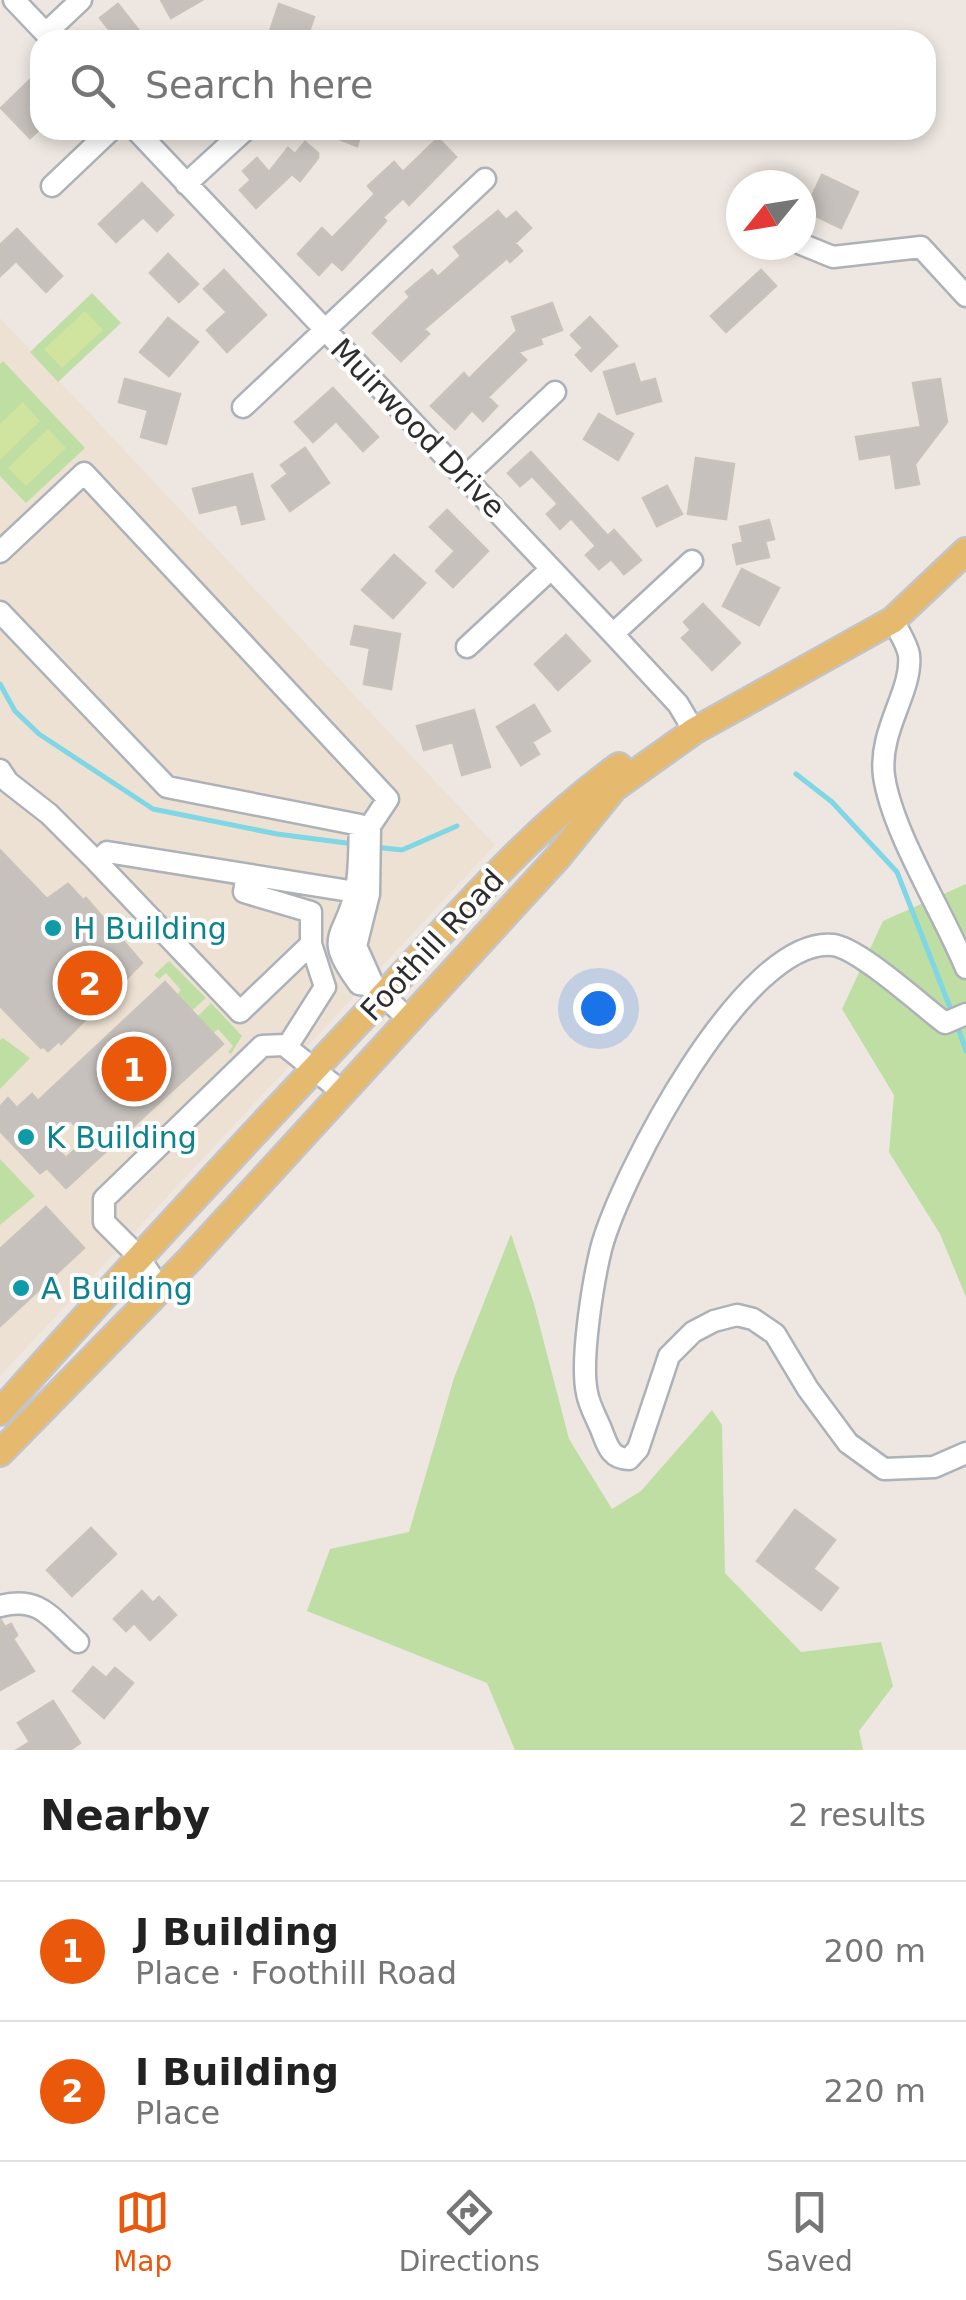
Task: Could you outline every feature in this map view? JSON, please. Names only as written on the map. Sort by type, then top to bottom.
[{"type":"main road","name":"Foothill Road","points":[[0,1412],[138,1256],[313,1069],[378,991],[572,802],[912,590],[966,542]]},
{"type":"main road","name":"Foothill Road","points":[[0,1453],[161,1290],[548,868],[614,788],[691,725],[893,620],[966,551]]},
{"type":"street","points":[[14,0],[42,30]]},
{"type":"street","points":[[55,30],[81,0]]},
{"type":"street","points":[[52,186],[100,140]]},
{"type":"street","name":"Muirwood Drive","points":[[145,140],[466,476],[613,634],[691,725]]},
{"type":"street","points":[[186,184],[234,140]]},
{"type":"street","points":[[243,407],[485,179]]},
{"type":"street","points":[[816,250],[834,257],[921,247],[966,296]]},
{"type":"street","points":[[466,476],[555,392]]},
{"type":"street","points":[[0,552],[84,474],[388,799],[370,826],[363,893],[338,936],[337,949],[359,984],[378,991],[408,1019]]},
{"type":"street","points":[[613,634],[692,561]]},
{"type":"street","points":[[467,647],[551,568]]},
{"type":"street","points":[[0,612],[167,787],[360,825],[363,893]]},
{"type":"street","points":[[893,620],[909,654],[907,677],[884,747],[884,773],[911,850],[966,968]]},
{"type":"street","points":[[0,770],[8,782],[97,862],[240,1012],[254,1030],[258,1050]]},
{"type":"street","points":[[97,862],[107,852],[363,893]]},
{"type":"street","points":[[247,874],[244,892],[311,912],[312,944],[325,987],[292,1039]]},
{"type":"street","points":[[240,1012],[312,944]]},
{"type":"street","points":[[966,1014],[945,1024],[881,971],[835,945],[809,948],[753,986],[718,1026],[637,1156],[602,1244],[585,1363],[586,1393],[609,1450],[620,1458],[629,1458],[638,1449],[656,1386],[670,1356],[694,1332],[737,1315],[753,1319],[775,1334],[808,1389],[848,1443],[884,1469],[934,1467],[966,1453]]},
{"type":"street","points":[[161,1290],[138,1256],[104,1222],[104,1199],[262,1046],[284,1045],[341,1092]]},
{"type":"street","points":[[0,1606],[21,1601],[36,1604],[78,1642]]},
{"type":"shaded area","points":[[0,318],[495,845],[0,1376]]},
{"type":"green space","points":[[92,293],[121,323],[58,382],[30,352]]},
{"type":"green space","points":[[85,311],[103,330],[62,368],[44,349]]},
{"type":"green space","points":[[3,361],[85,448],[26,503],[0,476]]},
{"type":"green space","points":[[23,402],[40,421],[0,460],[0,424]]},
{"type":"green space","points":[[48,429],[66,448],[26,486],[8,468]]},
{"type":"green space","points":[[966,884],[966,1297],[940,1234],[889,1152],[894,1095],[842,1009],[883,921]]},
{"type":"green space","points":[[169,961],[206,998],[187,1015],[172,999],[181,990],[166,973],[159,979],[154,975]]},
{"type":"green space","points":[[211,1003],[242,1036],[231,1054],[228,1052],[233,1046],[218,1029],[209,1037],[193,1021]]},
{"type":"green space","points":[[3,1038],[30,1058],[0,1089],[0,1040]]},
{"type":"green space","points":[[0,1159],[35,1196],[0,1225]]},
{"type":"green space","points":[[511,1234],[534,1304],[569,1439],[612,1509],[641,1491],[712,1410],[722,1425],[725,1573],[801,1652],[881,1642],[893,1686],[859,1731],[863,1750],[515,1750],[487,1683],[307,1611],[330,1549],[409,1532],[454,1378]]},
{"type":"building","points":[[161,0],[202,0],[171,18]]},
{"type":"building","points":[[118,4],[138,30],[109,30],[100,18]]},
{"type":"building","points":[[279,4],[314,17],[309,30],[270,30]]},
{"type":"building","points":[[30,80],[30,138],[1,108]]},
{"type":"building","points":[[436,140],[456,157],[409,205],[403,198],[383,217],[386,221],[342,270],[332,261],[319,275],[298,254],[322,228],[332,238],[375,194],[368,186],[394,162],[403,172]]},
{"type":"building","points":[[305,142],[318,153],[318,158],[300,181],[292,174],[256,208],[240,190],[251,180],[243,171],[257,158],[269,172],[288,148],[295,154]]},
{"type":"building","points":[[822,175],[858,192],[841,228],[816,216],[816,188]]},
{"type":"building","points":[[142,183],[173,215],[157,231],[143,217],[116,242],[99,224]]},
{"type":"building","points":[[498,211],[506,220],[516,212],[531,228],[515,243],[522,251],[510,262],[507,258],[424,329],[429,334],[401,361],[373,333],[410,297],[406,292],[432,270],[438,277],[461,256],[454,247]]},
{"type":"building","points":[[17,229],[62,276],[46,292],[16,261],[0,276],[0,245]]},
{"type":"building","points":[[168,254],[198,284],[179,302],[150,273]]},
{"type":"building","points":[[224,270],[266,315],[227,352],[207,330],[227,312],[204,289]]},
{"type":"building","points":[[761,270],[776,286],[726,332],[711,316]]},
{"type":"building","points":[[552,303],[562,330],[540,338],[542,344],[518,352],[526,360],[488,397],[497,406],[483,421],[472,410],[455,429],[431,406],[464,373],[469,379],[517,331],[512,317]]},
{"type":"building","points":[[590,317],[617,346],[591,371],[576,355],[583,348],[571,335]]},
{"type":"building","points":[[168,318],[198,342],[169,376],[140,352]]},
{"type":"building","points":[[634,364],[640,383],[655,379],[661,401],[617,414],[604,372]]},
{"type":"building","points":[[125,379],[180,394],[166,444],[141,437],[148,410],[119,402]]},
{"type":"building","points":[[940,379],[947,422],[915,464],[919,484],[896,488],[891,454],[860,459],[856,437],[921,427],[913,383]]},
{"type":"building","points":[[333,388],[378,437],[363,451],[336,421],[313,442],[295,422]]},
{"type":"building","points":[[599,414],[633,434],[618,460],[584,439]]},
{"type":"building","points":[[305,448],[329,483],[290,511],[272,486],[288,474],[281,465]]},
{"type":"building","points":[[531,452],[608,536],[614,530],[641,560],[624,574],[611,559],[599,569],[586,555],[596,546],[571,518],[560,529],[547,514],[558,504],[532,476],[520,486],[508,473]]},
{"type":"building","points":[[696,458],[734,464],[726,519],[688,514]]},
{"type":"building","points":[[252,474],[264,519],[242,524],[237,504],[200,513],[193,489]]},
{"type":"building","points":[[667,486],[682,514],[657,526],[643,498]]},
{"type":"building","points":[[447,510],[488,551],[453,587],[436,571],[455,551],[430,527]]},
{"type":"building","points":[[769,520],[774,539],[765,541],[769,557],[737,564],[733,545],[743,542],[740,527]]},
{"type":"building","points":[[394,555],[425,583],[393,618],[362,590]]},
{"type":"building","points":[[742,569],[779,588],[759,625],[723,606]]},
{"type":"building","points":[[703,604],[740,643],[712,670],[682,638],[691,630],[684,622]]},
{"type":"building","points":[[355,626],[400,634],[391,689],[364,684],[370,648],[351,644]]},
{"type":"building","points":[[566,635],[590,661],[558,690],[535,664]]},
{"type":"building","points":[[534,705],[550,731],[532,742],[539,754],[521,765],[497,727]]},
{"type":"building","points":[[474,710],[490,767],[462,775],[453,742],[424,750],[417,726]]},
{"type":"building","points":[[0,850],[47,899],[68,884],[83,900],[86,898],[142,963],[61,1044],[59,1041],[48,1051],[0,1006]]},
{"type":"building","points":[[165,982],[223,1044],[66,1188],[47,1168],[40,1173],[0,1131],[0,1107],[8,1098],[17,1108],[32,1094],[38,1101]],"holes":[[[70,1120],[87,1139],[66,1158],[49,1142]]]},
{"type":"building","name":"A Building","points":[[46,1207],[84,1248],[0,1326],[0,1249]]},
{"type":"building","points":[[795,1510],[835,1540],[813,1569],[838,1588],[821,1610],[757,1561]]},
{"type":"building","points":[[91,1528],[116,1554],[72,1596],[47,1570]]},
{"type":"building","points":[[142,1591],[153,1603],[159,1597],[176,1615],[150,1640],[134,1623],[126,1631],[114,1619]]},
{"type":"building","points":[[0,1619],[5,1627],[11,1624],[17,1635],[13,1639],[34,1671],[0,1690]]},
{"type":"building","points":[[93,1667],[106,1678],[115,1668],[133,1683],[104,1718],[73,1691]]},
{"type":"building","points":[[53,1701],[80,1743],[70,1750],[17,1750],[30,1742],[18,1723]]},
{"type":"waterway","points":[[0,684],[15,711],[39,734],[153,809],[277,834],[354,844]]},
{"type":"waterway","points":[[796,774],[832,802],[897,872],[953,1015]]},
{"type":"waterway","points":[[375,847],[402,850],[457,826]]},
{"type":"waterway","points":[[957,1025],[966,1051]]},
{"type":"place","name":"H Building","points":[[53,928]]},
{"type":"place","name":"I Building","points":[[90,983]]},
{"type":"place","name":"J Building","points":[[134,1069]]},
{"type":"place","name":"K Building","points":[[26,1137]]},
{"type":"place","name":"A Building","points":[[21,1288]]}]
